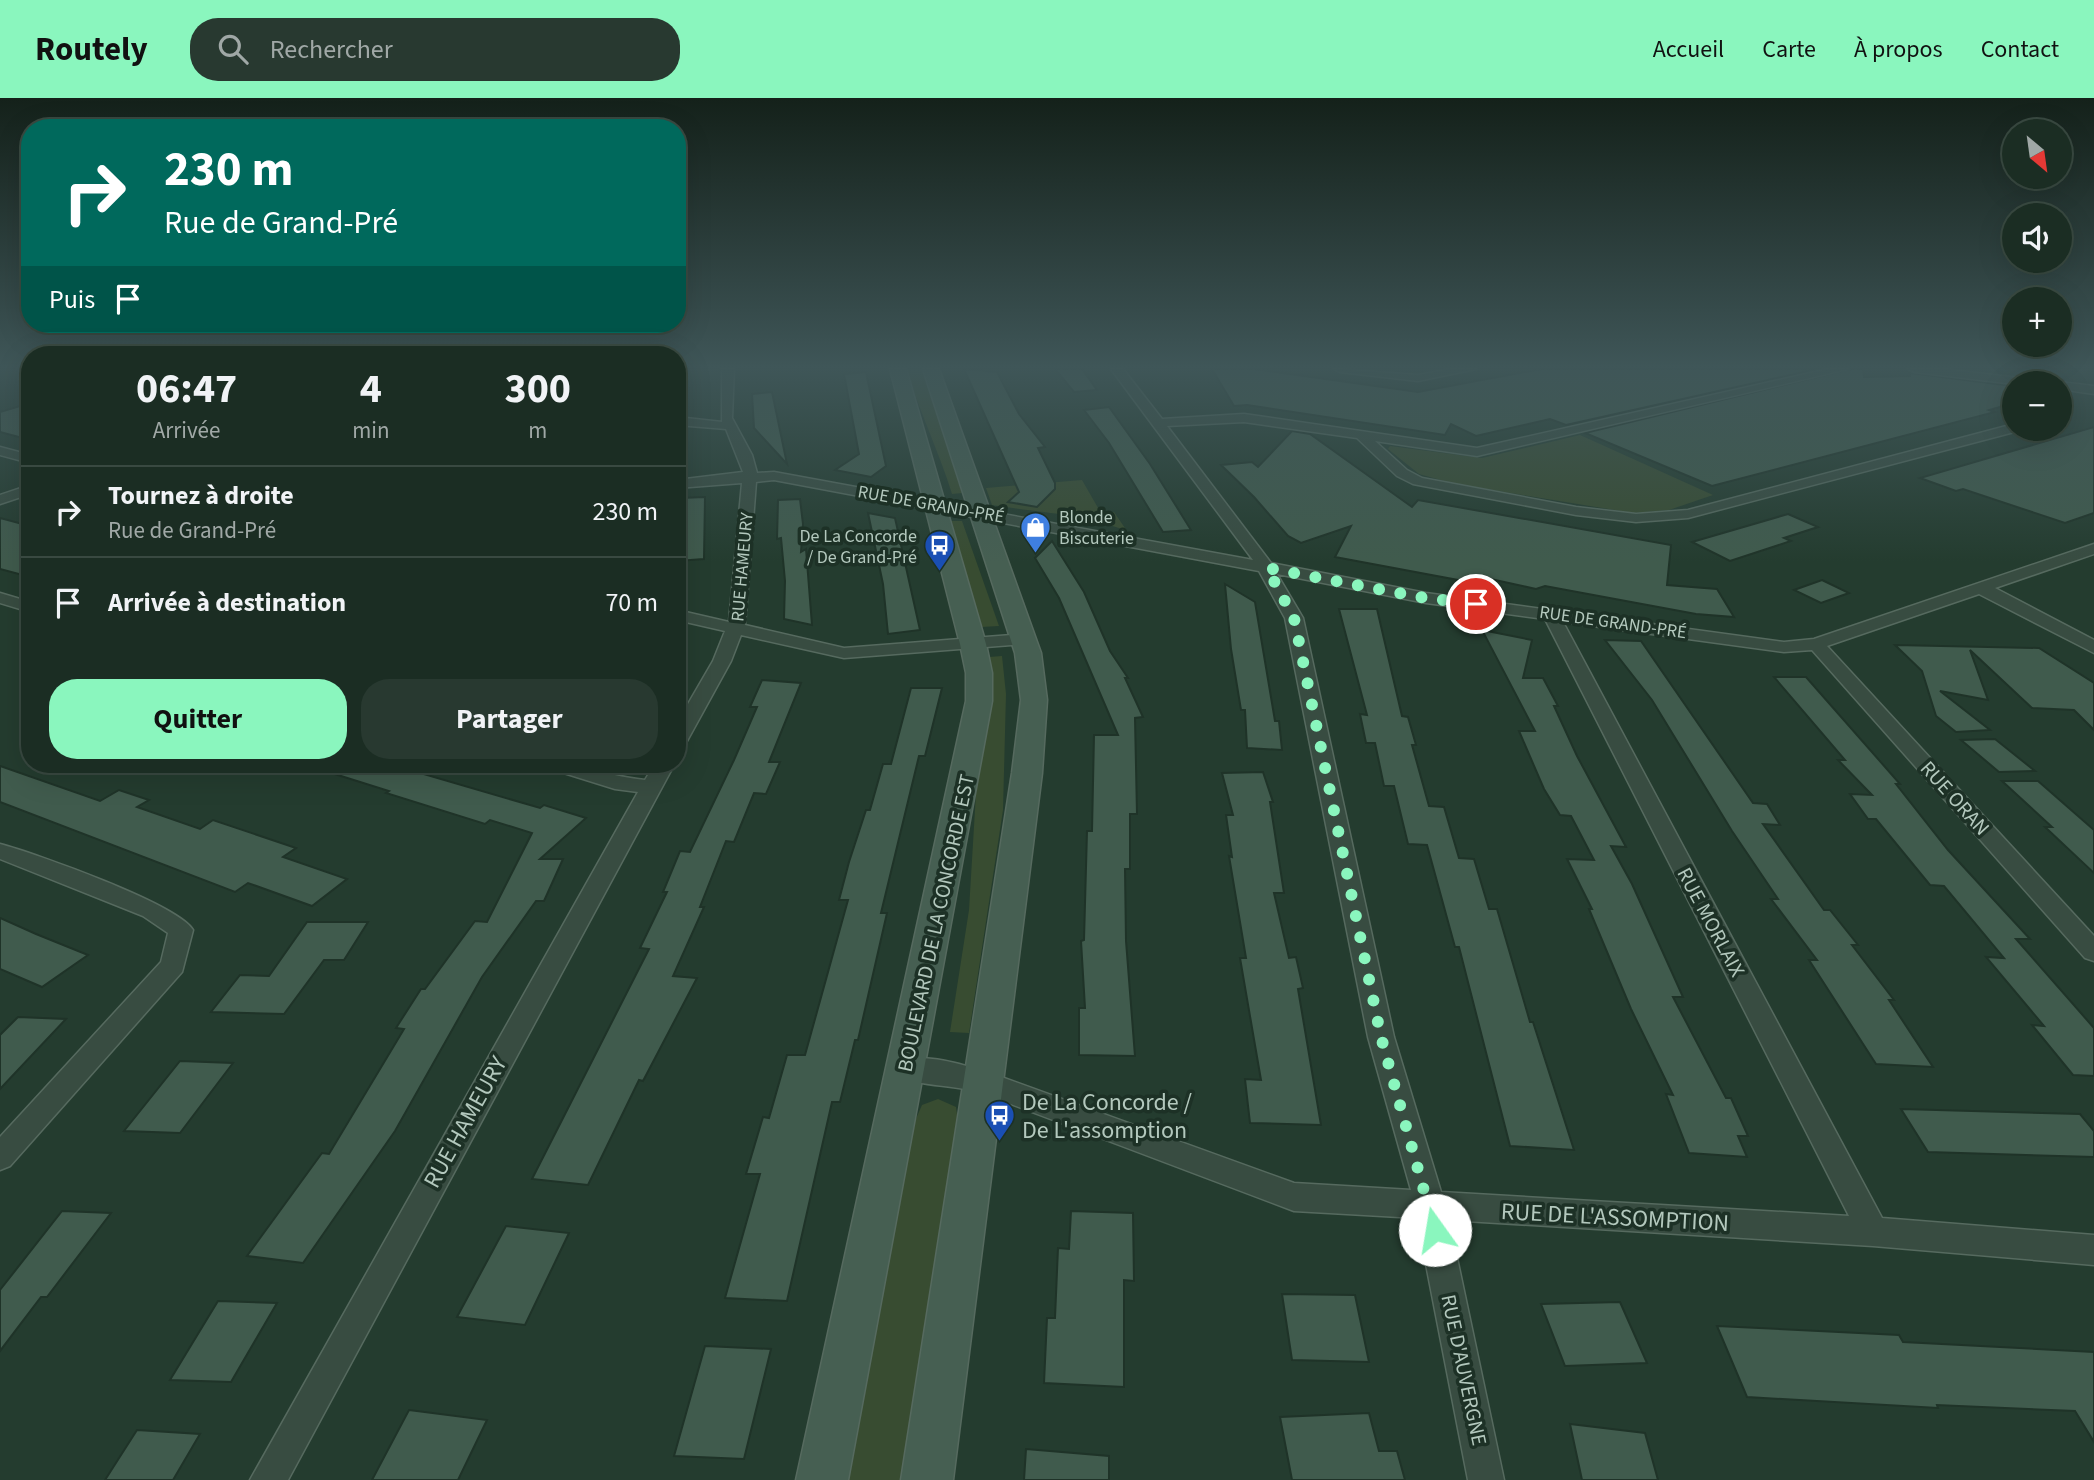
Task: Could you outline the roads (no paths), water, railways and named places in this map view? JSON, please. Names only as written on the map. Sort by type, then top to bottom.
[{"type":"street","name":"RUE HAMEURY","points":[[686,724],[736,630],[742,602],[750,477],[745,455],[733,433]]},
{"type":"street","name":"BOULEVARD DE LA CONCORDE EST","points":[[822,1480],[980,692],[973,644],[916,433]]},
{"type":"street","points":[[927,1480],[1033,718],[1033,680],[1023,639],[953,433]]},
{"type":"street","name":"RUE D'AUVERGNE","points":[[1167,433],[1267,568],[1294,618],[1381,1037],[1430,1205],[1486,1480]]},
{"type":"street","points":[[1346,433],[1477,452],[1558,433]]},
{"type":"street","points":[[1362,436],[1402,473],[1418,481],[1576,511],[1636,519],[1688,514],[1993,433]]},
{"type":"street","points":[[0,451],[21,457]]},
{"type":"street","name":"RUE DE GRAND-PRÉ","points":[[686,483],[774,477],[980,513],[1426,598],[1784,647],[1816,644],[2094,549]]},
{"type":"street","points":[[0,500],[21,492]]},
{"type":"street","points":[[1981,588],[2071,633],[2094,648]]},
{"type":"street","points":[[0,598],[21,604]]},
{"type":"street","name":"RUE MORLAIX","points":[[1550,613],[1872,1232]]},
{"type":"street","points":[[686,617],[844,653],[1023,639]]},
{"type":"street","name":"RUE ORAN","points":[[1816,644],[2094,953]]},
{"type":"street","points":[[585,773],[622,784],[658,776]]},
{"type":"street","name":"RUE HAMEURY","points":[[268,1480],[658,776]]},
{"type":"street","points":[[0,851],[151,910],[181,930],[173,965],[0,1157]]},
{"type":"street","name":"RUE DE L'ASSOMPTION","points":[[906,1069],[949,1073],[983,1082],[1294,1197],[1872,1232],[2094,1250]]},
{"type":"place","name":"Blonde Biscuterie","points":[[1036,554]]},
{"type":"place","name":"De La Concorde / De Grand-Pré","points":[[940,573]]},
{"type":"place","name":"De La Concorde / De L'assomption","points":[[999,1143]]}]
